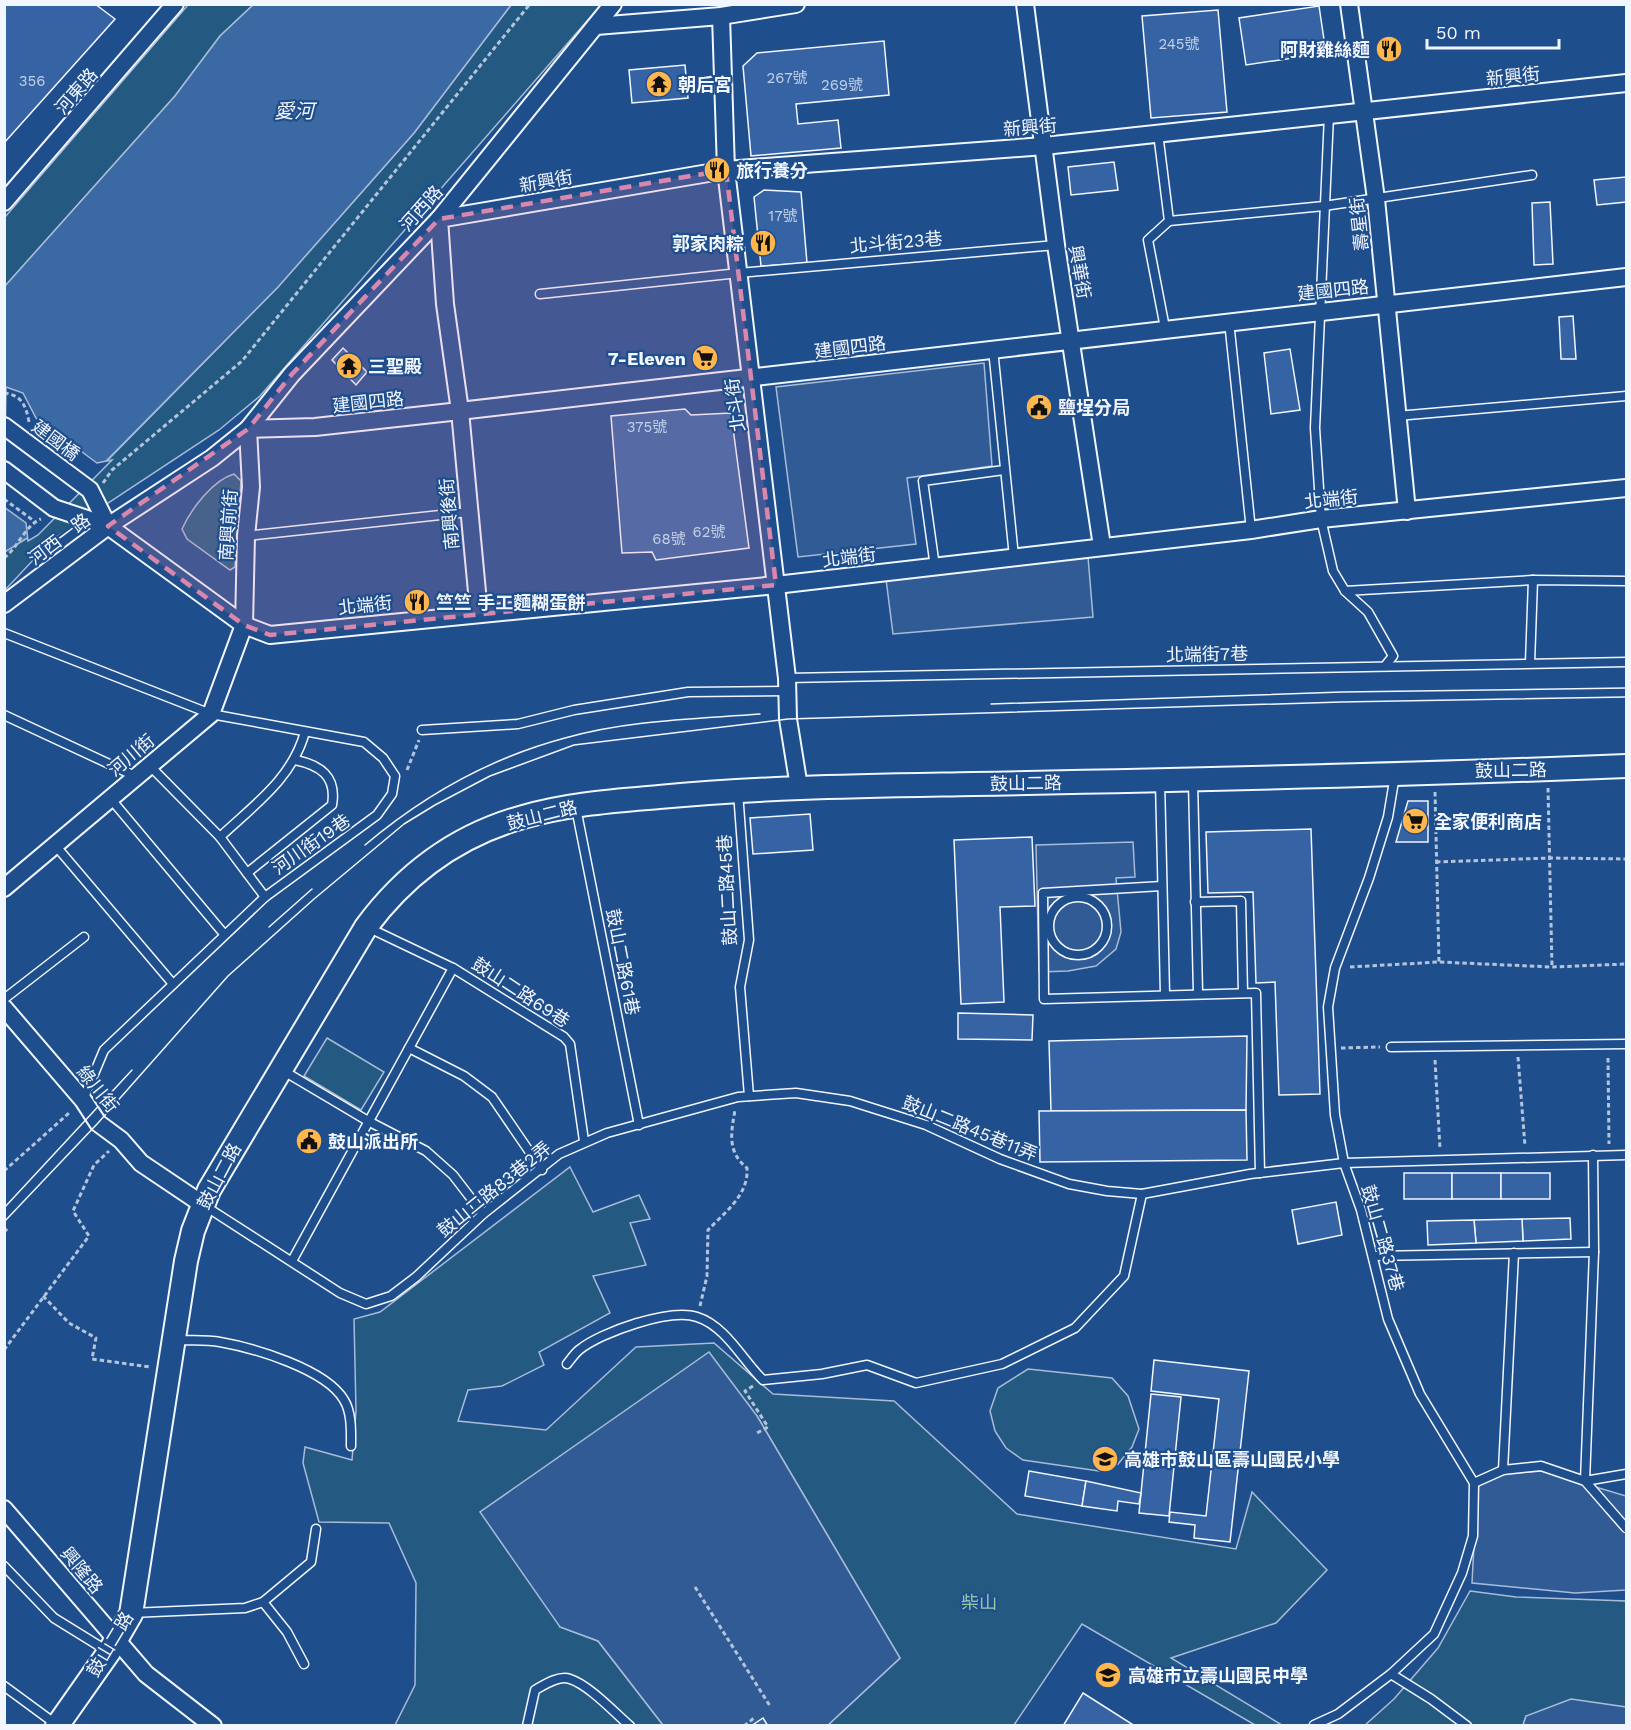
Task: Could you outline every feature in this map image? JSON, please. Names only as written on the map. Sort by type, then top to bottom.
[{"type":"street","name":"河東路","points":[[4,202],[175,4]]},
{"type":"street","name":"河西路","points":[[248,429],[292,374],[439,219],[613,4]]},
{"type":"street","points":[[596,26],[721,16],[796,4]]},
{"type":"street","name":"興華街","points":[[1025,4],[1056,245],[1072,339],[1101,546]]},
{"type":"street","name":"壽星街","points":[[1349,4],[1376,199],[1407,511]]},
{"type":"street","name":"北斗街","points":[[721,16],[726,170],[788,685],[788,719],[799,787]]},
{"type":"street","name":"新興街","points":[[439,219],[726,170],[1044,146],[1626,83]]},
{"type":"street","name":"南興後街","points":[[439,219],[445,304],[460,411],[479,613]]},
{"type":"street","name":"建國四路","points":[[248,429],[315,427],[1626,277]]},
{"type":"street","name":"建國橋","points":[[4,426],[88,489]]},
{"type":"street","points":[[108,526],[212,458],[248,429]]},
{"type":"street","name":"南興前街","points":[[244,625],[246,536],[252,487],[248,429]]},
{"type":"street","points":[[4,470],[58,510],[108,526]]},
{"type":"street","name":"北端街","points":[[108,526],[244,625],[270,635],[776,585],[1251,530],[1321,519],[1626,488]]},
{"type":"street","points":[[88,489],[108,526]]},
{"type":"street","name":"河西一路","points":[[4,604],[108,526]]},
{"type":"street","points":[[211,714],[244,625]]},
{"type":"street","name":"河川街","points":[[4,888],[211,714]]},
{"type":"street","name":"鼓山二路","points":[[57,1725],[112,1647],[131,1614],[186,1261],[202,1204],[366,927],[391,894],[420,869],[452,847],[486,830],[522,817],[575,805],[737,790],[1193,781],[1626,766]]},
{"type":"street","name":"綠川街","points":[[4,1008],[83,1100],[98,1123],[122,1140],[141,1163],[202,1204]]},
{"type":"street","name":"興隆路","points":[[4,1509],[112,1647],[213,1725]]},
{"type":"lane","points":[[1329,115],[1315,428],[1321,519],[1333,571],[1345,591],[1368,612],[1393,656],[1385,666]]},
{"type":"lane","points":[[1158,133],[1170,221]]},
{"type":"lane","points":[[1165,328],[1148,240],[1170,221],[1324,206],[1532,176]]},
{"type":"lane","name":"北斗街23巷","points":[[739,273],[1056,245]]},
{"type":"lane","points":[[540,294],[739,273]]},
{"type":"lane","points":[[1229,321],[1251,530]]},
{"type":"lane","points":[[993,349],[1014,557]]},
{"type":"lane","points":[[1397,416],[1626,396]]},
{"type":"lane","points":[[935,567],[923,481],[1004,470]]},
{"type":"lane","points":[[246,536],[468,512]]},
{"type":"lane","points":[[1345,591],[1533,580],[1626,581]]},
{"type":"lane","points":[[1530,663],[1533,580]]},
{"type":"lane","points":[[4,633],[211,714],[306,732],[295,760],[270,792],[220,837]]},
{"type":"lane","name":"北端街7巷","points":[[422,730],[518,724],[574,710],[688,692],[788,685],[1385,666],[1626,662]]},
{"type":"lane","points":[[4,715],[135,776]]},
{"type":"lane","name":"河川街19巷","points":[[149,765],[220,837],[265,897],[377,815],[392,794],[395,776],[383,758],[364,742],[306,732]]},
{"type":"lane","points":[[247,873],[332,805],[334,792],[326,774],[314,764],[295,760]]},
{"type":"lane","name":"鼓山二路37巷","points":[[1396,774],[1388,817],[1369,878],[1335,968],[1328,1007],[1335,1115],[1344,1163],[1374,1256],[1388,1319],[1420,1394],[1474,1483]]},
{"type":"lane","points":[[1160,781],[1165,994]]},
{"type":"lane","points":[[1193,781],[1198,993]]},
{"type":"lane","name":"鼓山二路45巷","points":[[737,790],[749,940],[740,987],[749,1096]]},
{"type":"lane","points":[[110,798],[224,934]]},
{"type":"lane","name":"鼓山二路61巷","points":[[575,805],[639,1125]]},
{"type":"lane","points":[[55,846],[173,984]]},
{"type":"lane","points":[[1058,892],[1072,897],[1086,897],[1101,908],[1107,925],[1101,944],[1084,954],[1074,955],[1065,952],[1047,938],[1043,893],[1058,892],[1089,890],[1162,886]]},
{"type":"lane","points":[[1089,890],[1053,909],[1049,918],[1044,999],[1256,993],[1260,1173]]},
{"type":"lane","points":[[83,1100],[104,1050],[265,897]]},
{"type":"lane","points":[[1195,902],[1241,901],[1243,993]]},
{"type":"lane","name":"鼓山二路69巷","points":[[366,927],[453,968],[564,1037],[570,1044],[585,1141]]},
{"type":"lane","points":[[4,999],[84,937]]},
{"type":"lane","points":[[202,1204],[292,1261],[453,968]]},
{"type":"lane","points":[[1391,1047],[1626,1044]]},
{"type":"lane","points":[[409,1048],[464,1076],[492,1097],[542,1170]]},
{"type":"lane","points":[[282,1070],[368,1121],[426,1151],[453,1175],[483,1214]]},
{"type":"lane","name":"鼓山二路45巷11弄","points":[[749,1096],[796,1093],[850,1101],[926,1125],[1000,1159],[1069,1184],[1142,1194],[1260,1173],[1344,1163],[1626,1155]]},
{"type":"lane","name":"鼓山二路83巷2弄","points":[[292,1261],[340,1293],[366,1304],[376,1302],[390,1296],[416,1277],[483,1214],[559,1155],[585,1141],[738,1097],[749,1096]]},
{"type":"lane","points":[[1593,1155],[1594,1252],[1585,1481],[1626,1528]]},
{"type":"lane","points":[[567,1364],[579,1349],[628,1325],[666,1317],[697,1317],[730,1340],[745,1363],[763,1380],[822,1374],[867,1365],[916,1383],[1002,1364],[1075,1328],[1124,1276],[1142,1194]]},
{"type":"lane","points":[[1374,1256],[1594,1252]]},
{"type":"lane","points":[[1503,1470],[1514,1253]]},
{"type":"lane","points":[[173,1340],[218,1341],[258,1352],[324,1381],[344,1400],[351,1424],[351,1446]]},
{"type":"lane","points":[[1314,1725],[1338,1714],[1390,1674],[1434,1634],[1462,1573],[1473,1536],[1474,1483],[1503,1470],[1541,1466],[1585,1481],[1626,1474]]},
{"type":"lane","points":[[131,1614],[245,1608],[263,1602],[311,1562],[316,1529]]},
{"type":"lane","points":[[4,1566],[54,1617],[112,1647]]},
{"type":"lane","points":[[263,1602],[288,1632],[304,1664]]},
{"type":"lane","points":[[1390,1674],[1467,1725]]},
{"type":"lane","points":[[527,1725],[535,1690],[562,1679],[570,1679],[585,1688],[630,1725]]},
{"type":"lane","points":[[4,1686],[57,1725]]},
{"type":"path","points":[[88,489],[242,361],[530,4]]},
{"type":"path","points":[[4,393],[20,398],[26,406],[29,422]]},
{"type":"path","points":[[4,500],[34,521]]},
{"type":"path","points":[[4,558],[12,552],[34,521],[58,510]]},
{"type":"path","points":[[405,772],[422,730]]},
{"type":"path","points":[[1547,769],[1552,967]]},
{"type":"path","points":[[1435,772],[1439,962]]},
{"type":"path","points":[[1436,862],[1550,858],[1626,859]]},
{"type":"path","points":[[1335,968],[1439,962],[1552,967],[1626,964]]},
{"type":"path","points":[[1607,1044],[1609,1155]]},
{"type":"path","points":[[1516,1045],[1526,1157]]},
{"type":"path","points":[[1435,1046],[1441,1160]]},
{"type":"path","points":[[1332,1048],[1391,1047]]},
{"type":"path","points":[[697,1317],[707,1276],[708,1230],[733,1208],[748,1175],[747,1168],[738,1161],[730,1143],[738,1097]]},
{"type":"path","points":[[4,1171],[83,1100]]},
{"type":"path","points":[[4,1350],[89,1236],[73,1211],[93,1165],[122,1140]]},
{"type":"path","points":[[4,1227],[9,1227],[4,1232]]},
{"type":"path","points":[[43,1296],[69,1323],[96,1338],[92,1359],[169,1369]]},
{"type":"path","points":[[757,1433],[768,1427],[745,1391],[763,1380]]},
{"type":"path","points":[[694,1587],[770,1706]]},
{"type":"path","points":[[744,1725],[754,1718]]},
{"type":"highlighted area","points":[[726,170],[776,585],[270,635],[244,625],[108,526],[248,429],[292,374],[439,219]]},
{"type":"green space","points":[[188,5],[253,5],[220,36],[175,96],[5,286],[5,217]]},
{"type":"green space","points":[[511,5],[601,5],[260,396],[219,430],[52,540],[5,590],[4,552],[36,533],[278,287],[414,133]]},
{"type":"green space","points":[[234,474],[241,481],[235,567],[230,570],[187,539],[182,529],[204,496],[218,482]]},
{"type":"green space","points":[[327,1038],[384,1072],[361,1110],[304,1076]]},
{"type":"green space","name":"柴山","points":[[570,1167],[593,1212],[639,1195],[650,1219],[630,1223],[646,1265],[593,1276],[610,1313],[539,1352],[544,1365],[502,1386],[468,1390],[458,1421],[546,1430],[636,1347],[714,1343],[773,1394],[894,1401],[1017,1514],[1236,1549],[1252,1492],[1327,1570],[1276,1623],[1171,1658],[1282,1725],[1255,1725],[1082,1624],[1014,1725],[828,1725],[900,1658],[757,1416],[560,1627],[598,1641],[663,1725],[395,1725],[415,1685],[416,1583],[389,1523],[319,1522],[303,1463],[305,1447],[352,1460],[356,1411],[354,1319],[380,1312]]},
{"type":"green space","points":[[1028,1369],[1112,1378],[1128,1396],[1139,1429],[1132,1447],[1118,1464],[1099,1471],[1023,1460],[1006,1448],[995,1431],[990,1411],[998,1388]]},
{"type":"green space","points":[[1470,1591],[1516,1597],[1626,1601],[1626,1707],[1526,1716],[1523,1725],[1364,1726],[1394,1699],[1438,1648]]},
{"type":"shaded area","points":[[984,363],[992,466],[907,478],[916,544],[798,557],[776,387]]},
{"type":"shaded area","points":[[1088,557],[1093,617],[893,634],[886,579]]},
{"type":"shaded area","points":[[1133,842],[1135,877],[1116,878],[1121,932],[1116,949],[1096,966],[1068,971],[1039,972],[1036,845]]},
{"type":"shaded area","points":[[709,1352],[757,1416],[900,1658],[828,1725],[663,1725],[598,1641],[560,1627],[480,1512]]},
{"type":"shaded area","points":[[1542,1471],[1626,1496],[1626,1590],[1575,1593],[1472,1583],[1477,1486],[1502,1474]]},
{"type":"shaded area","points":[[1571,1699],[1626,1707],[1626,1725],[1523,1725],[1526,1716]]},
{"type":"water","name":"愛河","points":[[253,5],[511,5],[414,133],[278,287],[35,533],[5,552],[5,286],[175,96],[220,36]]},
{"type":"pier","points":[[6,387],[23,393],[36,418],[97,463],[112,460],[38,535],[28,541],[26,523],[4,507]]},
{"type":"building","points":[[4,4],[95,4],[115,19],[4,143]]},
{"type":"building","points":[[1319,6],[1326,53],[1246,65],[1239,18]]},
{"type":"building","points":[[1218,10],[1227,112],[1151,118],[1142,16]]},
{"type":"building","points":[[884,41],[889,95],[796,104],[798,124],[838,120],[841,148],[751,156],[743,66],[757,53]]},
{"type":"building","name":"朝后宮","points":[[685,65],[688,98],[632,103],[629,70]]},
{"type":"building","points":[[1114,162],[1118,190],[1071,195],[1068,167]]},
{"type":"building","points":[[1626,177],[1626,202],[1597,205],[1594,180]]},
{"type":"building","points":[[764,190],[801,192],[807,263],[761,266],[754,197]]},
{"type":"building","points":[[1550,202],[1553,264],[1534,265],[1532,203]]},
{"type":"building","points":[[1573,316],[1576,359],[1561,359],[1559,317]]},
{"type":"building","name":"三聖殿","points":[[343,348],[367,372],[356,385],[332,360]]},
{"type":"building","points":[[1290,349],[1300,410],[1271,414],[1264,353]]},
{"type":"building","points":[[685,409],[691,415],[731,413],[749,548],[656,560],[652,552],[622,553],[611,416]]},
{"type":"building","name":"全家便利商店","points":[[1408,801],[1428,801],[1428,842],[1396,842]]},
{"type":"building","points":[[810,814],[813,850],[753,854],[750,818]]},
{"type":"building","points":[[1311,829],[1320,1094],[1279,1095],[1275,982],[1256,983],[1253,892],[1208,893],[1206,832]]},
{"type":"building","points":[[1032,837],[1035,906],[1000,907],[1004,1002],[961,1004],[954,840]]},
{"type":"building","points":[[958,1013],[1033,1015],[1032,1040],[958,1039]]},
{"type":"building","points":[[1247,1036],[1246,1110],[1051,1111],[1049,1041]]},
{"type":"building","points":[[1246,1110],[1247,1160],[1040,1162],[1039,1111]]},
{"type":"building","points":[[1404,1173],[1452,1173],[1452,1199],[1404,1199]]},
{"type":"building","points":[[1452,1173],[1501,1173],[1501,1199],[1452,1199]]},
{"type":"building","points":[[1501,1173],[1550,1173],[1550,1199],[1501,1199]]},
{"type":"building","points":[[1336,1202],[1342,1235],[1298,1244],[1292,1210]]},
{"type":"building","points":[[1570,1218],[1571,1239],[1523,1241],[1522,1219]]},
{"type":"building","points":[[1522,1219],[1523,1241],[1476,1243],[1474,1220]]},
{"type":"building","points":[[1474,1220],[1476,1243],[1428,1245],[1427,1221]]},
{"type":"building","points":[[1154,1360],[1249,1371],[1230,1542],[1194,1538],[1195,1525],[1169,1522],[1170,1512],[1206,1516],[1219,1399],[1151,1391]]},
{"type":"building","points":[[1151,1394],[1181,1397],[1169,1516],[1139,1513]]},
{"type":"building","points":[[1029,1471],[1086,1481],[1082,1506],[1025,1496]]},
{"type":"building","points":[[1086,1481],[1141,1493],[1139,1504],[1118,1501],[1117,1511],[1082,1506]]},
{"type":"building","points":[[1083,1693],[1135,1726],[1063,1726]]},
{"type":"building","points":[[763,1718],[768,1726],[751,1726]]},
{"type":"tram line","points":[[991,704],[1342,692],[1626,688]]},
{"type":"tram line","points":[[4,1222],[98,1123],[228,976],[314,899],[404,824],[435,805],[490,776],[574,745],[788,719],[1341,702],[1626,697]]},
{"type":"tram line","points":[[365,845],[410,810],[434,795],[484,768],[537,746],[613,727],[760,714]]},
{"type":"tram line","points":[[269,927],[312,889]]},
{"type":"tram line","points":[[4,1208],[132,1070]]},
{"type":"place","name":"阿財雞絲麵","points":[[1389,49]]},
{"type":"place","name":"朝后宮","points":[[659,84]]},
{"type":"place","name":"旅行養分","points":[[717,170]]},
{"type":"place","name":"郭家肉粽","points":[[763,243]]},
{"type":"place","name":"7-Eleven","points":[[705,358]]},
{"type":"place","name":"三聖殿","points":[[349,366]]},
{"type":"place","name":"鹽埕分局","points":[[1039,407]]},
{"type":"place","name":"竺竺 手工麵糊蛋餅","points":[[417,602]]},
{"type":"place","name":"全家便利商店","points":[[1415,821]]},
{"type":"place","name":"鼓山派出所","points":[[309,1141]]},
{"type":"place","name":"高雄市鼓山區壽山國民小學","points":[[1105,1459]]},
{"type":"place","name":"高雄市立壽山國民中學","points":[[1108,1675]]}]
